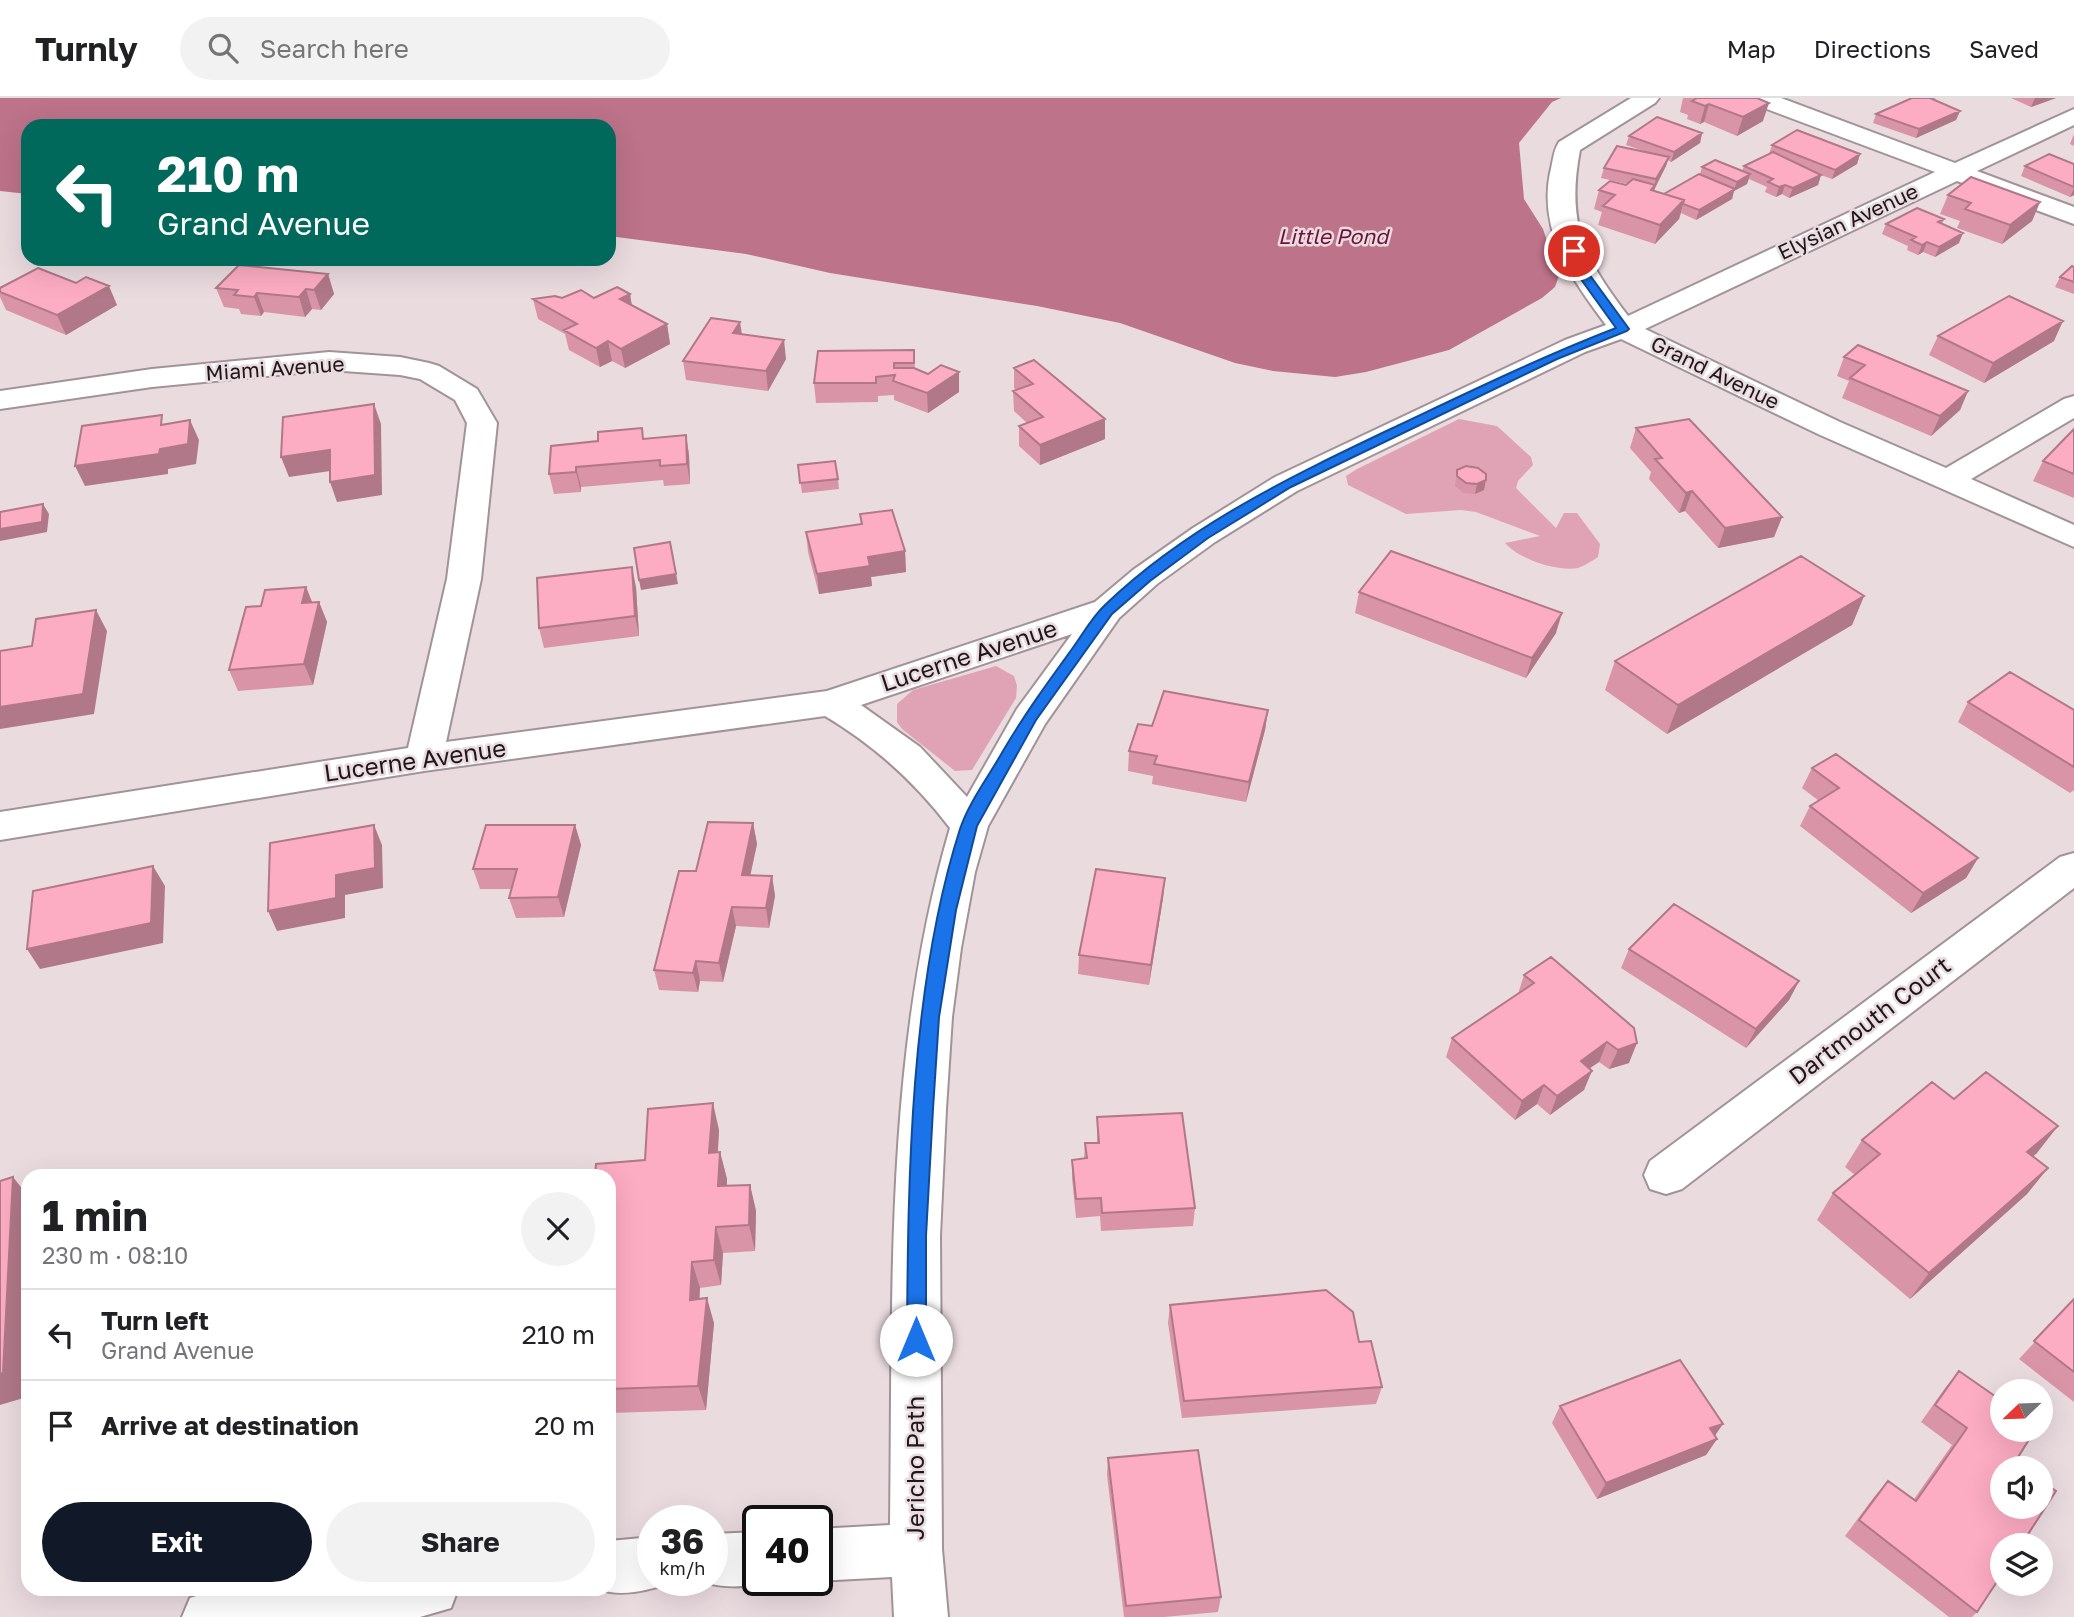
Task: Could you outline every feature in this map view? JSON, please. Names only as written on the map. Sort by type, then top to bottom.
[{"type":"street","name":"Grand Avenue","points":[[1647,98],[1568,148],[1562,183],[1564,228],[1583,275],[1623,329],[1829,428],[2074,537]]},
{"type":"street","points":[[1759,98],[2074,216]]},
{"type":"street","name":"Elysian Avenue","points":[[1623,329],[2074,116]]},
{"type":"street","name":"Jericho Path","points":[[921,1617],[916,1549],[917,1236],[924,1109],[931,1017],[941,948],[956,872],[969,826],[1030,718],[1107,610],[1145,578],[1204,535],[1286,484],[1562,352],[1623,329]]},
{"type":"street","name":"Miami Avenue","points":[[0,400],[152,378],[329,361],[400,366],[429,372],[467,395],[482,423],[476,483],[464,579],[424,758]]},
{"type":"street","points":[[1948,480],[2074,405]]},
{"type":"street","name":"Lucerne Avenue","points":[[0,826],[424,758],[830,703],[1107,610]]},
{"type":"street","name":"Lucerne Avenue","points":[[830,703],[884,735],[939,786],[969,826]]},
{"type":"street","name":"Dartmouth Court","points":[[1666,1175],[2074,867]]},
{"type":"street","points":[[833,1554],[916,1549]]},
{"type":"street","points":[[616,1566],[637,1564]]},
{"type":"street","points":[[209,1617],[376,1596]]},
{"type":"shaded area","points":[[1459,419],[1497,426],[1531,457],[1533,465],[1518,481],[1516,488],[1556,528],[1564,513],[1577,513],[1600,544],[1598,557],[1578,568],[1549,566],[1519,554],[1505,543],[1540,536],[1476,512],[1461,510],[1406,514],[1348,485],[1346,476],[1357,469]]},
{"type":"shaded area","points":[[996,666],[1014,676],[1016,698],[972,770],[955,771],[902,729],[897,722],[897,704],[913,690]]},
{"type":"water","name":"Little Pond","points":[[0,98],[1561,98],[1552,102],[1519,143],[1524,199],[1543,229],[1559,276],[1555,287],[1542,298],[1449,350],[1366,372],[1335,377],[1273,371],[1235,363],[1120,323],[1037,306],[830,273],[746,254],[616,237],[616,119],[21,119],[21,193],[0,191]]},
{"type":"building","points":[[1697,98],[1757,98],[1769,103],[1743,117],[1709,104],[1705,106],[1692,101]]},
{"type":"building","points":[[1912,98],[1930,98],[1960,111],[1919,129],[1876,114]]},
{"type":"building","points":[[1657,117],[1702,133],[1674,152],[1629,136]]},
{"type":"building","points":[[1797,130],[1860,154],[1835,170],[1772,145]]},
{"type":"building","points":[[1617,146],[1669,157],[1656,179],[1604,168]]},
{"type":"building","points":[[1773,152],[1821,175],[1793,188],[1785,185],[1779,187],[1768,182],[1773,179],[1744,166]]},
{"type":"building","points":[[2049,154],[2074,164],[2074,187],[2025,166]]},
{"type":"building","points":[[1715,160],[1750,174],[1737,182],[1702,167]]},
{"type":"building","points":[[1699,174],[1735,189],[1699,210],[1683,204],[1684,200],[1664,194]]},
{"type":"building","points":[[1971,177],[2040,202],[2010,225],[1965,209],[1971,203],[1948,195]]},
{"type":"building","points":[[1633,179],[1655,185],[1651,190],[1684,200],[1660,225],[1603,206],[1615,195],[1599,190],[1610,181],[1626,185]]},
{"type":"building","points":[[1917,208],[1944,219],[1938,222],[1963,233],[1939,247],[1927,242],[1922,245],[1911,240],[1916,237],[1886,224]]},
{"type":"building","points":[[238,266],[328,274],[314,290],[306,289],[299,297],[257,293],[254,297],[234,295],[238,290],[216,288]]},
{"type":"building","points":[[2072,266],[2074,282],[2060,277]]},
{"type":"building","points":[[38,268],[76,283],[86,277],[109,286],[57,315],[0,292],[0,288]]},
{"type":"building","points":[[617,287],[630,294],[620,299],[667,324],[621,349],[608,341],[596,348],[564,330],[577,324],[533,299],[555,296],[562,298],[581,290],[594,298]]},
{"type":"building","points":[[2009,296],[2063,321],[1993,363],[1938,336]]},
{"type":"building","points":[[711,318],[740,322],[733,333],[784,340],[766,371],[683,361]]},
{"type":"building","points":[[1858,345],[1968,391],[1940,416],[1850,378],[1865,365],[1844,357]]},
{"type":"building","points":[[914,350],[914,363],[894,363],[894,368],[914,368],[928,374],[941,365],[959,372],[927,393],[893,381],[895,375],[876,377],[876,383],[814,383],[818,351]]},
{"type":"building","points":[[1034,360],[1105,419],[1040,445],[1019,426],[1043,417],[1013,391],[1033,384],[1014,368]]},
{"type":"building","points":[[374,404],[375,475],[330,482],[330,450],[281,457],[283,417]]},
{"type":"building","points":[[162,415],[161,425],[190,420],[188,444],[160,449],[159,454],[75,466],[82,426]]},
{"type":"building","points":[[1689,419],[1782,517],[1725,528],[1692,491],[1686,493],[1655,459],[1662,458],[1636,428]]},
{"type":"building","points":[[642,428],[643,439],[686,435],[687,464],[660,466],[660,460],[576,467],[576,472],[549,474],[551,446],[598,441],[598,432]]},
{"type":"building","points":[[2074,429],[2074,474],[2043,461]]},
{"type":"building","points":[[835,461],[838,479],[800,483],[798,465]]},
{"type":"building","points":[[1466,466],[1478,468],[1486,474],[1486,480],[1477,484],[1466,483],[1457,476],[1457,470]]},
{"type":"building","points":[[43,504],[42,522],[0,529],[0,512]]},
{"type":"building","points":[[892,510],[905,551],[868,557],[870,566],[817,574],[806,532],[862,524],[860,514]]},
{"type":"building","points":[[670,542],[676,574],[639,580],[634,548]]},
{"type":"building","points":[[1391,551],[1562,613],[1532,658],[1359,592]]},
{"type":"building","points":[[1801,556],[1864,596],[1678,705],[1615,661]]},
{"type":"building","points":[[632,567],[635,616],[539,628],[537,578]]},
{"type":"building","points":[[306,587],[302,603],[319,602],[304,664],[229,670],[246,607],[261,606],[265,590]]},
{"type":"building","points":[[96,610],[83,694],[0,707],[0,651],[32,646],[36,619]]},
{"type":"building","points":[[2010,672],[2074,710],[2074,767],[1968,702]]},
{"type":"building","points":[[1164,691],[1268,710],[1249,782],[1154,764],[1157,756],[1129,751],[1138,724],[1152,726]]},
{"type":"building","points":[[1836,754],[1978,858],[1923,893],[1810,806],[1839,788],[1812,768]]},
{"type":"building","points":[[708,822],[753,823],[742,875],[772,876],[766,908],[732,907],[719,963],[696,961],[693,973],[654,970],[679,871],[696,871]]},
{"type":"building","points":[[374,825],[375,868],[336,875],[336,898],[268,911],[270,843]]},
{"type":"building","points":[[486,825],[575,825],[558,897],[509,898],[517,869],[473,869]]},
{"type":"building","points":[[153,866],[151,923],[27,949],[33,891]]},
{"type":"building","points":[[1096,869],[1165,878],[1151,965],[1079,955]]},
{"type":"building","points":[[1674,904],[1799,981],[1756,1029],[1629,949]]},
{"type":"building","points":[[1551,957],[1634,1028],[1637,1043],[1618,1050],[1607,1042],[1581,1061],[1592,1071],[1557,1096],[1544,1085],[1522,1101],[1452,1038],[1534,983],[1524,975]]},
{"type":"building","points":[[1986,1072],[2058,1126],[2027,1152],[2048,1168],[1929,1273],[1833,1193],[1880,1154],[1862,1140],[1932,1082],[1954,1099]]},
{"type":"building","points":[[713,1103],[709,1153],[720,1152],[718,1186],[750,1185],[749,1225],[716,1227],[714,1260],[692,1262],[690,1300],[707,1298],[698,1386],[616,1389],[616,1169],[596,1169],[596,1164],[645,1160],[648,1109]]},
{"type":"building","points":[[1182,1113],[1195,1208],[1102,1213],[1101,1198],[1076,1199],[1072,1160],[1087,1158],[1085,1143],[1099,1143],[1097,1117]]},
{"type":"building","points":[[13,1177],[3,1373],[0,1374],[0,1181]]},
{"type":"building","points":[[1326,1290],[1353,1312],[1359,1342],[1371,1341],[1382,1387],[1184,1401],[1170,1305]]},
{"type":"building","points":[[2074,1299],[2074,1372],[2034,1341]]},
{"type":"building","points":[[1680,1360],[1723,1424],[1710,1428],[1717,1439],[1606,1483],[1560,1406]]},
{"type":"building","points":[[1959,1371],[1990,1393],[1990,1442],[2028,1442],[2019,1456],[1990,1456],[1990,1519],[2038,1519],[2029,1533],[1990,1533],[1990,1592],[1977,1612],[1859,1520],[1888,1481],[1916,1501],[1967,1428],[1935,1405]]},
{"type":"building","points":[[1198,1450],[1221,1597],[1126,1606],[1108,1458]]},
{"type":"route","points":[[916,1340],[917,1236],[924,1109],[931,1017],[941,948],[956,872],[969,826],[1030,718],[1107,610],[1204,535],[1286,484],[1553,356],[1623,329],[1583,275],[1574,251]]}]
